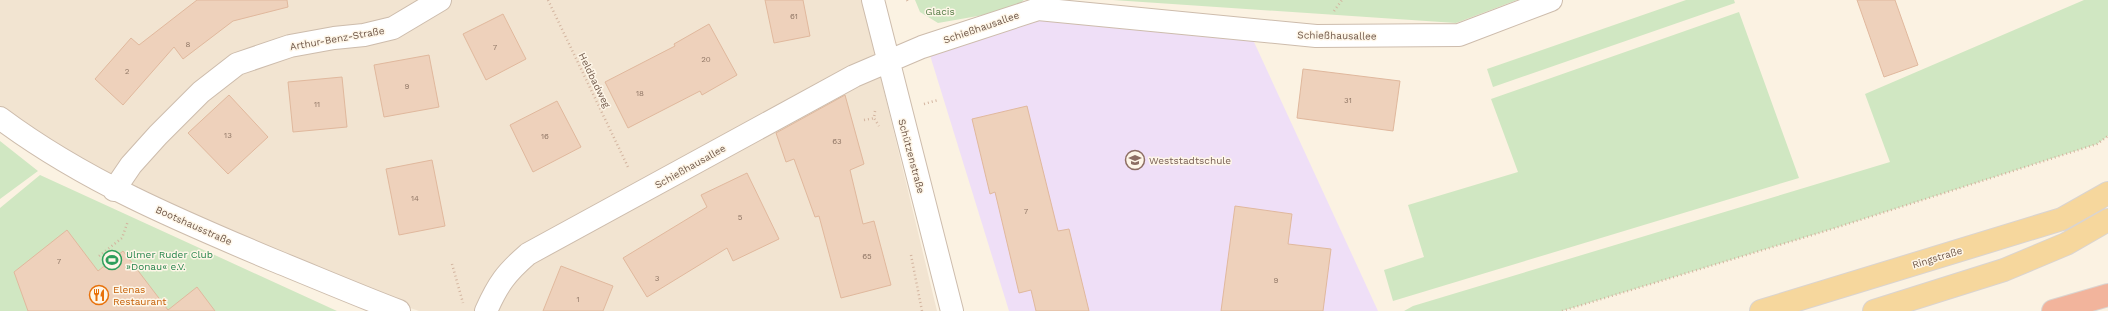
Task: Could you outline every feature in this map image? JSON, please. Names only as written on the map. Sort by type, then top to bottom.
[{"type":"highway","points":[[2053,311],[2108,295]]},
{"type":"main road","name":"Ringstraße","points":[[1761,311],[2062,219],[2108,193]]},
{"type":"main road","points":[[1874,311],[2004,270],[2066,244],[2108,220]]},
{"type":"street","name":"Arthur-Benz-Straße","points":[[114,190],[131,165],[158,135],[201,92],[237,64],[290,46],[334,38],[364,35],[393,28],[440,0]]},
{"type":"street","name":"Schützenstraße","points":[[873,0],[887,61],[952,311]]},
{"type":"street","name":"Schießhausallee","points":[[486,311],[495,292],[508,271],[528,254],[854,76],[887,61],[944,39],[1038,9],[1316,36],[1460,35],[1551,0]]},
{"type":"street","name":"Bootshausstraße","points":[[0,118],[19,132],[114,190],[247,249],[399,311]]},
{"type":"path","name":"Heldbadweg","points":[[548,0],[628,167]]},
{"type":"path","points":[[1562,311],[1855,221],[2097,144],[2108,136]]},
{"type":"path","points":[[99,256],[122,238],[136,200]]},
{"type":"path","points":[[452,264],[464,304]]},
{"type":"shaded area","points":[[0,0],[862,0],[937,311],[419,311],[159,223],[43,157],[0,125]]},
{"type":"shaded area","name":"Weststadtschule","points":[[1018,14],[1248,29],[1378,311],[1009,311],[929,52]]},
{"type":"green space","name":"Glacis","points":[[915,0],[1024,0],[1012,10],[938,23],[920,12]]},
{"type":"green space","points":[[1113,0],[1517,0],[1456,23]]},
{"type":"green space","points":[[1686,0],[1734,0],[1735,3],[1493,87],[1487,69]]},
{"type":"green space","points":[[2084,0],[2108,0],[2108,136],[2097,144],[1832,229],[1562,311],[1404,311],[1413,306],[1890,162],[1865,94]]},
{"type":"green space","points":[[1739,12],[1799,178],[1393,301],[1384,270],[1424,257],[1408,205],[1518,172],[1491,99]]},
{"type":"green space","points":[[0,141],[38,171],[0,199]]},
{"type":"green space","name":"Ulmer Ruder Club »Donau« e.V.","points":[[40,175],[337,311],[0,311],[0,208]]},
{"type":"building","points":[[197,0],[287,0],[288,7],[233,21],[183,59],[174,47],[123,105],[95,79],[131,38],[139,45]]},
{"type":"building","points":[[765,0],[803,0],[810,36],[774,43]]},
{"type":"building","points":[[1857,0],[1895,0],[1918,65],[1884,77]]},
{"type":"building","points":[[503,14],[526,59],[486,80],[463,34]]},
{"type":"building","points":[[709,24],[737,75],[702,95],[700,91],[628,128],[605,82],[675,46],[674,44]]},
{"type":"building","points":[[429,55],[439,107],[384,117],[374,65]]},
{"type":"building","points":[[1303,69],[1400,81],[1393,131],[1297,118]]},
{"type":"building","points":[[342,77],[347,127],[293,132],[288,82]]},
{"type":"building","points":[[229,95],[268,137],[228,174],[188,133]]},
{"type":"building","points":[[845,95],[864,164],[850,170],[863,224],[874,221],[891,285],[841,298],[819,216],[815,217],[794,159],[786,162],[776,133]]},
{"type":"building","points":[[557,101],[581,147],[533,172],[510,125]]},
{"type":"building","points":[[1027,106],[1058,231],[1069,229],[1089,311],[1036,311],[1031,290],[1019,293],[995,192],[990,194],[972,119]]},
{"type":"building","points":[[432,160],[445,226],[399,235],[386,169]]},
{"type":"building","points":[[747,173],[779,239],[733,261],[727,248],[647,297],[623,258],[707,207],[701,195]]},
{"type":"building","points":[[1235,206],[1292,214],[1288,244],[1331,249],[1323,311],[1221,311]]},
{"type":"building","points":[[67,230],[98,271],[123,251],[168,310],[197,287],[215,311],[28,311],[14,272]]},
{"type":"building","points":[[561,266],[613,286],[603,311],[543,311]]},
{"type":"place","name":"Weststadtschule","points":[[1135,160]]},
{"type":"place","name":"Ulmer Ruder Club »Donau« e.V.","points":[[112,260]]},
{"type":"place","name":"Elenas Restaurant","points":[[99,295]]}]
